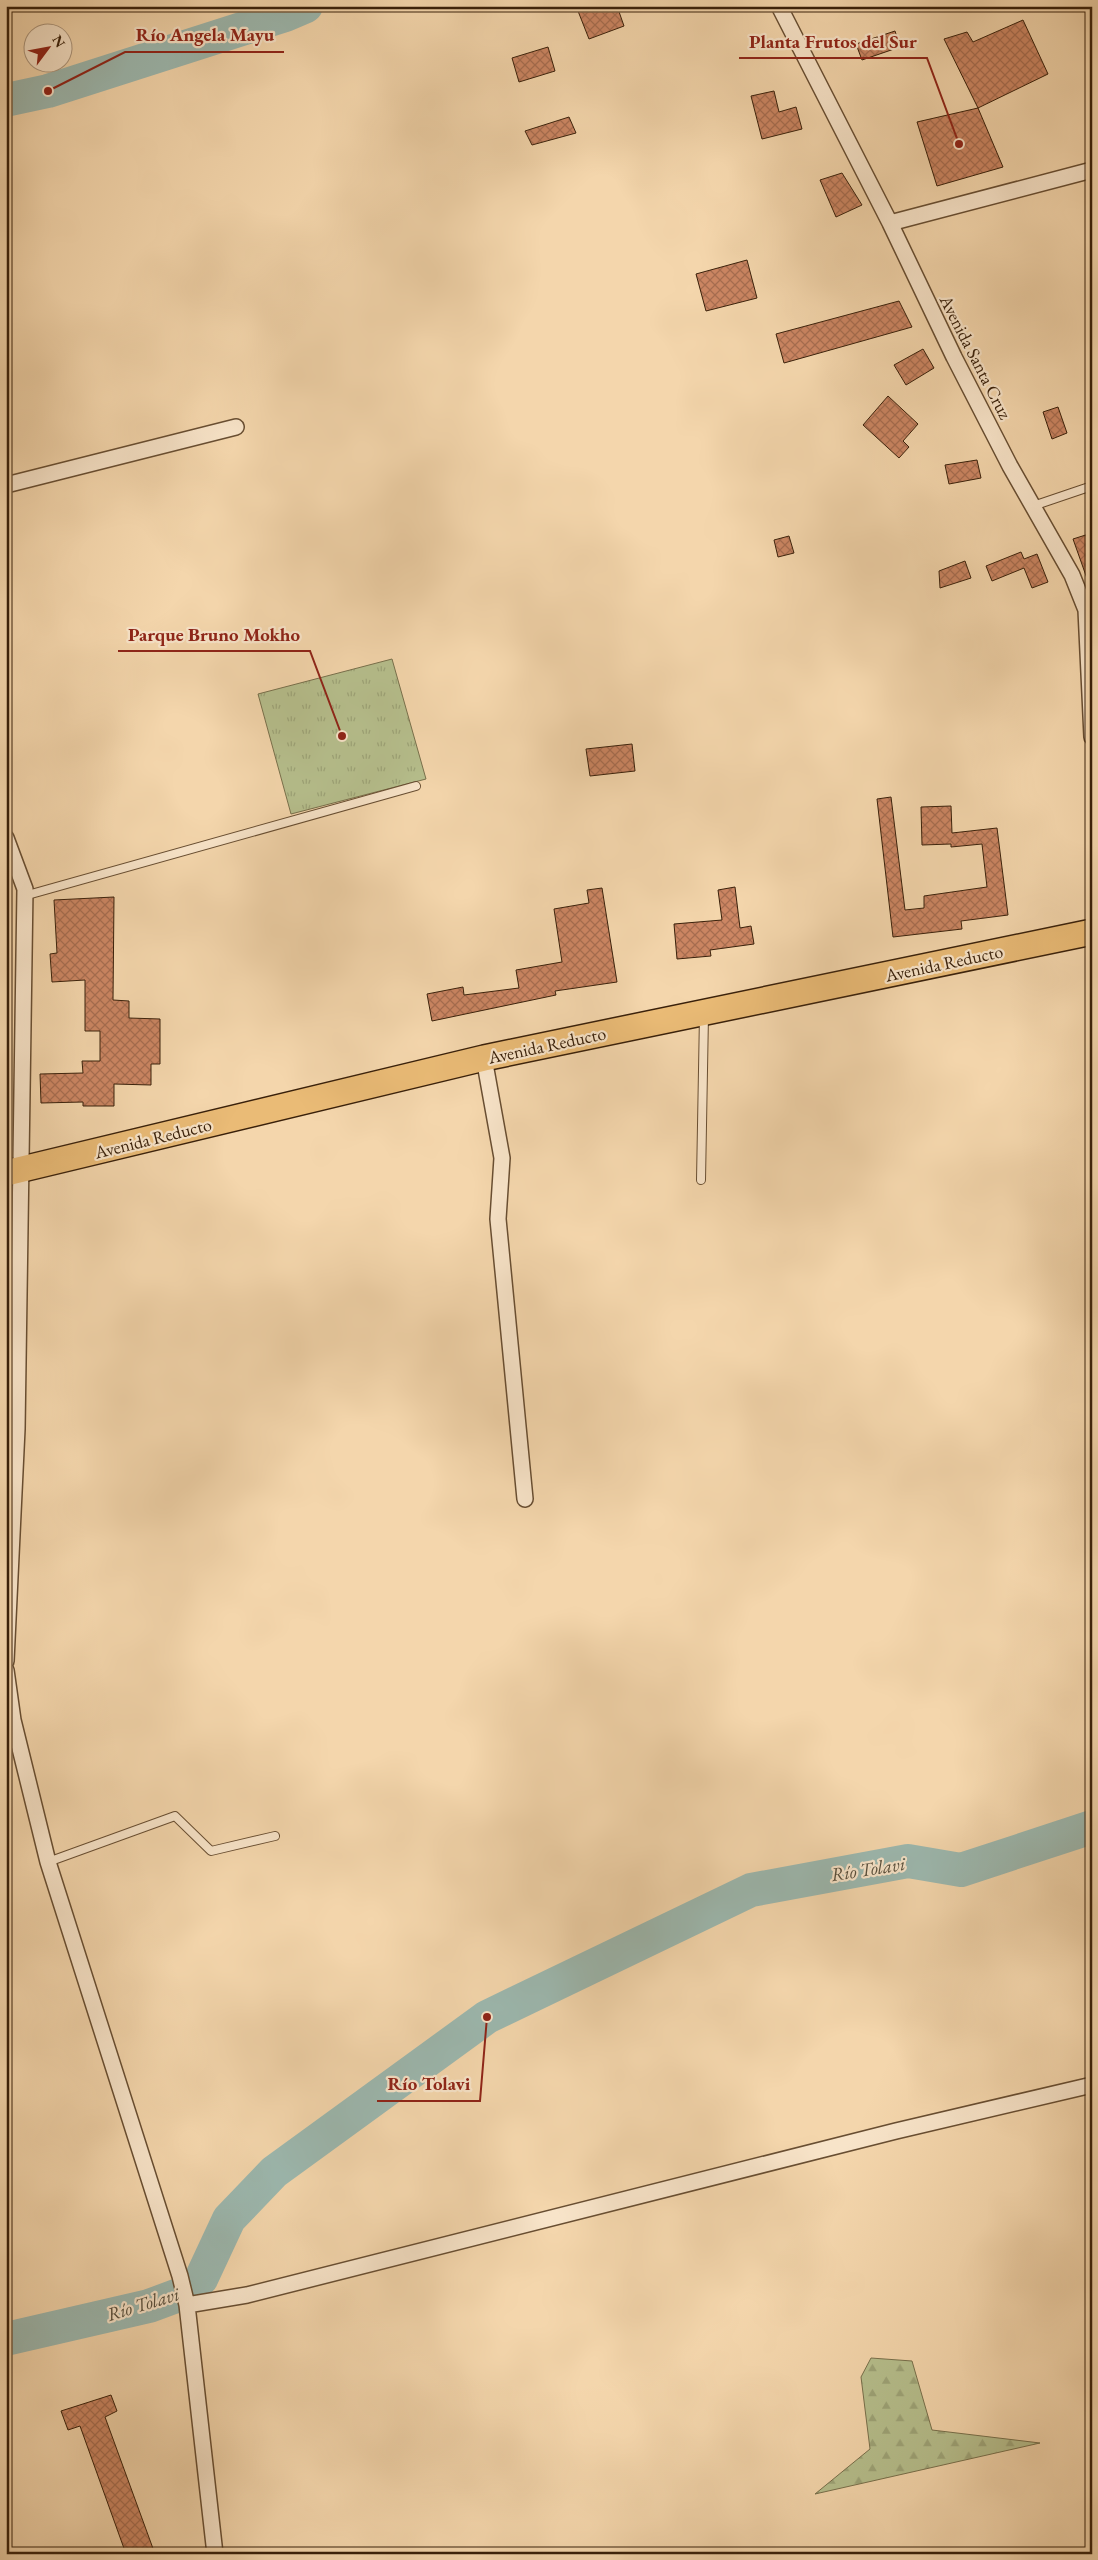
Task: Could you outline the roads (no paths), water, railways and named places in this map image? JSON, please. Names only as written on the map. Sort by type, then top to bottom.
[{"type":"main road","name":"Avenida Reducto","points":[[13,1172],[484,1058],[1092,932]]},
{"type":"street","name":"Avenida Santa Cruz","points":[[779,6],[890,223],[954,357],[1072,575],[1086,610],[1092,737]]},
{"type":"street","points":[[890,223],[1092,170]]},
{"type":"street","points":[[6,485],[236,427]]},
{"type":"street","points":[[6,838],[25,889],[13,1172],[17,1429],[6,1661]]},
{"type":"street","points":[[484,1058],[502,1158],[498,1219],[524,1500]]},
{"type":"street","points":[[6,1670],[13,1720],[48,1862],[180,2276],[186,2303],[215,2554]]},
{"type":"street","points":[[186,2303],[256,2293],[896,2131],[1092,2085]]},
{"type":"lane","points":[[1034,506],[1092,486]]},
{"type":"lane","points":[[24,896],[416,786]]},
{"type":"lane","points":[[700,1180],[704,1013]]},
{"type":"lane","points":[[48,1862],[175,1816],[211,1851],[275,1836]]},
{"type":"waterway","points":[[6,100],[48,91],[285,15],[306,6]]},
{"type":"waterway","name":"Río Tolavi","points":[[6,2339],[149,2306],[184,2293],[201,2279],[229,2219],[274,2172],[487,2017],[751,1890],[908,1861],[961,1870],[1092,1827]]},
{"type":"place","name":"Río Angela Mayu","points":[[48,91]]},
{"type":"place","name":"Planta Frutos del Sur","points":[[959,144]]},
{"type":"place","name":"Parque Bruno Mokho","points":[[342,736]]},
{"type":"place","name":"Río Tolavi","points":[[487,2017]]}]
